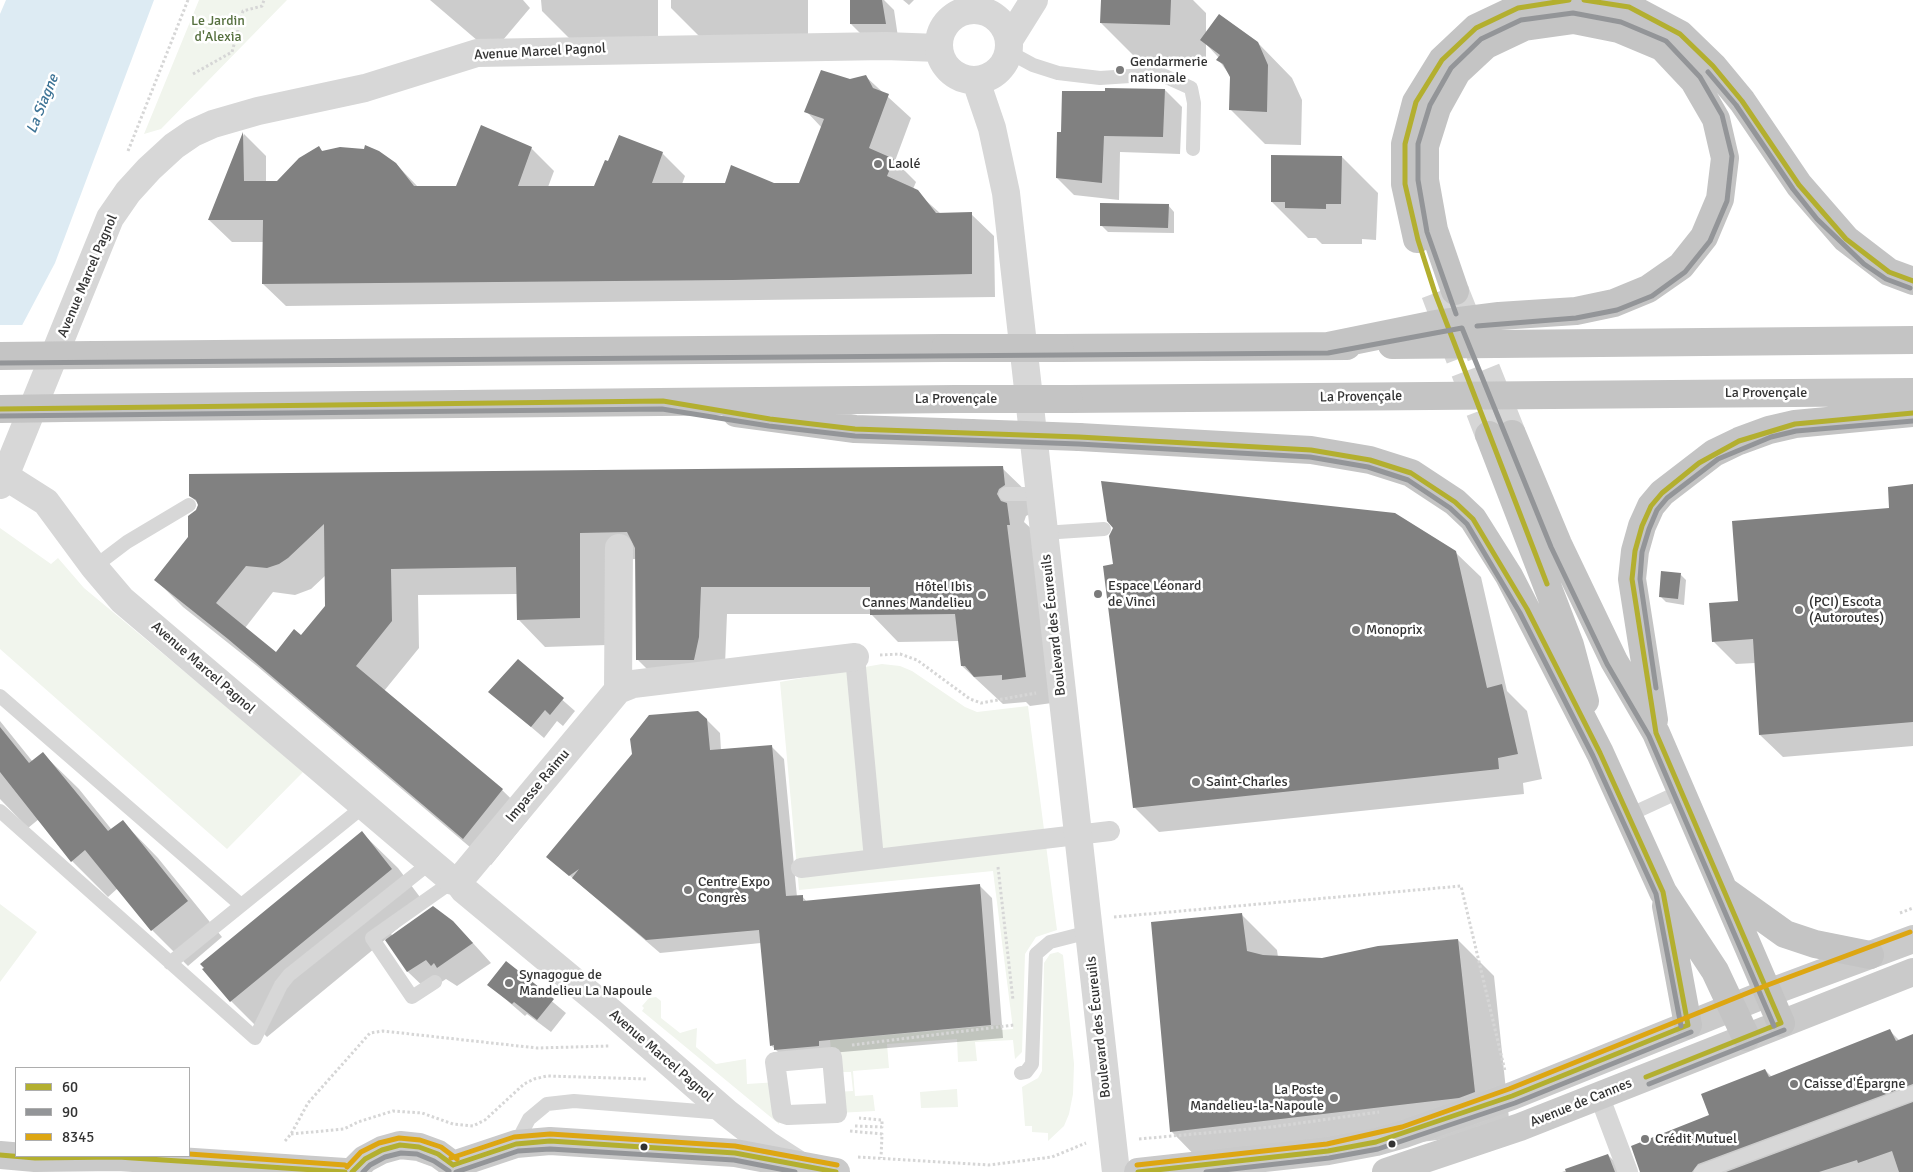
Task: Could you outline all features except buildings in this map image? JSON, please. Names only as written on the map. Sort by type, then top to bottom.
[{"type":"highway","points":[[1328,346],[1436,324],[1499,316],[1576,311],[1614,303],[1648,289],[1681,266],[1704,237],[1720,199],[1725,158],[1716,119],[1694,81],[1662,47],[1619,29],[1574,20],[1524,27],[1486,45],[1457,72],[1437,108],[1425,146],[1425,180],[1445,292],[1418,240],[1405,184],[1405,144],[1416,102],[1442,60],[1476,28],[1518,8],[1569,0]]},
{"type":"highway","points":[[1584,0],[1629,7],[1680,34],[1713,66],[1742,101],[1799,185],[1846,239],[1890,272],[1913,281]]},
{"type":"highway","points":[[0,356],[1913,340]]},
{"type":"highway","name":"La Provençale","points":[[0,409],[663,401],[1913,392]]},
{"type":"highway","points":[[663,401],[770,419],[854,429],[1079,437],[1310,450],[1370,460],[1411,473],[1433,485],[1473,519],[1527,609],[1600,753],[1663,892],[1715,971],[1746,1038]]},
{"type":"highway","points":[[1656,733],[1632,578],[1635,551],[1642,526],[1651,506],[1662,493],[1691,468],[1714,453],[1739,441],[1795,424],[1913,413]]},
{"type":"highway","points":[[1600,753],[1570,645],[1500,434],[1558,544],[1614,661],[1656,733],[1781,1023]]},
{"type":"highway","points":[[1723,890],[1785,934],[1815,944],[1870,955]]},
{"type":"highway","points":[[1663,892],[1688,1025]]},
{"type":"main road","points":[[1138,1172],[1328,1151],[1376,1142],[1512,1096],[1768,993],[1913,939]]},
{"type":"main road","name":"Avenue de Cannes","points":[[1386,1172],[1520,1126],[1913,972]]},
{"type":"main road","points":[[352,1172],[365,1159],[382,1150],[400,1145],[420,1147],[438,1154],[456,1168],[516,1144],[550,1141],[735,1153],[796,1163],[846,1164]]},
{"type":"main road","points":[[0,1155],[15,1156]]},
{"type":"main road","points":[[23,1157],[118,1157],[345,1172]]},
{"type":"street","points":[[1009,46],[998,19],[981,5],[959,13],[950,19],[942,31],[938,48],[947,68],[965,80],[976,81],[988,78],[998,72],[1005,63],[1009,46],[1034,0]]},
{"type":"street","name":"Avenue Marcel Pagnol","points":[[796,1163],[768,1145],[727,1113],[611,1012],[364,806],[122,600],[46,502],[3,481],[110,218],[128,192],[149,169],[180,142],[213,124],[258,111],[365,88],[476,53],[884,46],[938,48]]},
{"type":"street","name":"Boulevard des Écureuils","points":[[976,81],[992,128],[1006,193],[1116,1172]]},
{"type":"street","points":[[620,548],[618,690],[632,684],[855,657],[874,859]]},
{"type":"street","name":"Impasse Raimu","points":[[456,882],[618,690]]},
{"type":"street","points":[[801,868],[1110,831]]},
{"type":"street","points":[[1599,1095],[1628,1172]]},
{"type":"lane","points":[[1009,46],[1033,65],[1058,73],[1100,78],[1160,74],[1191,88],[1194,103],[1192,149]]},
{"type":"lane","points":[[1006,494],[1039,494]]},
{"type":"lane","points":[[94,566],[126,542],[189,505]]},
{"type":"lane","points":[[1043,533],[1104,528]]},
{"type":"lane","points":[[0,696],[242,905]]},
{"type":"lane","points":[[1629,815],[1681,791]]},
{"type":"lane","points":[[170,963],[364,806]]},
{"type":"lane","points":[[0,811],[256,1038],[281,985],[289,976],[431,862]]},
{"type":"lane","points":[[435,982],[412,997],[372,938],[456,882]]},
{"type":"lane","points":[[1021,1073],[1026,1072],[1032,1064],[1036,954],[1050,942],[1088,926]]},
{"type":"lane","points":[[1701,1172],[1913,1093]]},
{"type":"lane","points":[[516,1144],[529,1119],[547,1104],[574,1101],[727,1113]]},
{"type":"path","points":[[128,152],[188,0]]},
{"type":"path","points":[[193,74],[232,52],[243,11],[262,6],[264,0]]},
{"type":"path","points":[[855,657],[900,654],[924,665],[970,699],[981,703],[1061,688]]},
{"type":"path","points":[[995,844],[1013,1006]]},
{"type":"path","points":[[1088,926],[1461,886],[1512,1096]]},
{"type":"path","points":[[832,1065],[844,1063],[842,1046],[1015,1025],[1014,1015]]},
{"type":"path","points":[[641,1040],[630,1046],[537,1048],[383,1031],[370,1033],[355,1047],[308,1103],[292,1134],[344,1129],[358,1122],[393,1111],[422,1113],[453,1124],[473,1126],[485,1120],[524,1084],[534,1079],[547,1076],[670,1080],[678,1071]]},
{"type":"path","points":[[846,1164],[882,1158],[989,1165],[1052,1157],[1081,1143],[1272,1126],[1385,1111]]},
{"type":"path","points":[[852,1126],[882,1126],[882,1120],[856,1118]]},
{"type":"path","points":[[842,1131],[882,1134],[882,1158]]},
{"type":"green space","name":"Le Jardin d'Alexia","points":[[199,0],[287,0],[161,129],[144,134]]},
{"type":"green space","points":[[0,528],[51,564],[58,558],[84,588],[304,771],[227,849],[0,649]]},
{"type":"green space","points":[[882,664],[900,666],[912,671],[965,707],[977,712],[1028,706],[1057,930],[1036,937],[1025,954],[1022,1052],[1015,1059],[1013,1040],[975,1042],[977,1061],[958,1062],[957,1039],[887,1044],[889,1068],[853,1071],[855,1096],[873,1095],[875,1111],[837,1113],[836,1092],[853,1091],[851,1072],[833,1072],[830,1040],[1000,1025],[1001,1030],[1013,1029],[993,871],[799,890],[780,682]]},
{"type":"green space","points":[[0,904],[37,932],[0,982]]},
{"type":"green space","points":[[1058,952],[1063,955],[1074,1064],[1073,1094],[1069,1114],[1064,1126],[1048,1141],[1048,1133],[1032,1132],[1032,1126],[1025,1126],[1022,1087],[1038,1078],[1042,1071],[1044,963],[1050,954]]},
{"type":"green space","points":[[656,997],[661,1001],[661,1018],[680,1033],[697,1028],[696,1047],[716,1064],[746,1059],[747,1084],[778,1082],[779,1124],[642,1011],[644,1008],[642,1006],[649,998]]},
{"type":"green space","points":[[957,1089],[958,1107],[921,1108],[920,1092]]},
{"type":"water","name":"La Siagne","points":[[6,0],[154,0],[55,263],[0,367],[0,14]]},
{"type":"pier","points":[[0,325],[25,325],[0,369]]},
{"type":"tunnel","points":[[1455,291],[1512,434]]},
{"type":"tunnel","points":[[1435,293],[1489,435]]},
{"type":"transit line","name":"60","points":[[1547,584],[1435,293],[1418,240],[1405,184],[1405,144],[1416,102],[1442,60],[1476,28],[1518,8],[1569,0]]},
{"type":"transit line","name":"60","points":[[1584,0],[1629,7],[1680,34],[1713,66],[1742,101],[1799,185],[1846,239],[1889,272],[1913,281]]},
{"type":"transit line","name":"90","points":[[1456,314],[1427,232],[1418,180],[1418,144],[1430,105],[1451,68],[1481,39],[1521,20],[1573,13],[1621,22],[1666,41],[1700,77],[1722,115],[1732,156],[1727,201],[1710,241],[1685,272],[1652,296],[1617,310],[1576,318],[1477,326]]},
{"type":"transit line","name":"90","points":[[1708,72],[1736,105],[1793,189],[1817,219],[1864,264],[1886,279],[1910,288]]},
{"type":"transit line","name":"90","points":[[0,363],[1328,353],[1462,328],[1551,547],[1607,664],[1649,736],[1774,1026]]},
{"type":"transit line","name":"60","points":[[0,409],[663,401],[770,419],[855,429],[1079,437],[1311,450],[1370,460],[1411,473],[1455,502],[1473,519],[1527,609],[1600,753],[1663,892],[1688,1025]]},
{"type":"transit line","name":"90","points":[[0,416],[662,409],[769,426],[855,436],[1079,444],[1310,457],[1368,467],[1408,480],[1450,508],[1467,524],[1520,613],[1593,756],[1656,894],[1681,1026]]},
{"type":"transit line","name":"60","points":[[1781,1023],[1656,733],[1632,579],[1635,551],[1642,526],[1651,506],[1662,493],[1699,463],[1739,441],[1795,424],[1913,413]]},
{"type":"transit line","name":"90","points":[[1656,688],[1640,579],[1642,552],[1649,529],[1657,510],[1667,498],[1718,459],[1771,437],[1796,431],[1913,421]]},
{"type":"transit line","name":"8345","points":[[1137,1165],[1327,1144],[1402,1127],[1509,1089],[1765,986],[1910,932]]},
{"type":"transit line","name":"60","points":[[1646,1077],[1781,1023]]},
{"type":"transit line","name":"60","points":[[1138,1172],[1328,1151],[1376,1142],[1512,1096],[1688,1025]]},
{"type":"transit line","name":"90","points":[[1649,1084],[1784,1030]]},
{"type":"transit line","name":"90","points":[[1206,1172],[1329,1158],[1378,1149],[1515,1103],[1691,1032]]},
{"type":"transit line","name":"8345","points":[[451,1158],[514,1137],[550,1134],[735,1146],[837,1165]]},
{"type":"transit line","name":"8345","points":[[347,1167],[361,1152],[379,1143],[399,1138],[420,1140],[441,1147],[457,1159]]},
{"type":"transit line","name":"60","points":[[453,1165],[516,1144],[550,1141],[735,1153],[836,1172]]},
{"type":"transit line","name":"60","points":[[352,1172],[365,1159],[382,1150],[400,1145],[419,1147],[438,1154],[453,1165]]},
{"type":"transit line","name":"90","points":[[456,1172],[518,1151],[550,1149],[734,1160],[795,1172]]},
{"type":"transit line","name":"90","points":[[363,1172],[370,1165],[385,1157],[401,1153],[417,1154],[434,1161],[449,1171]]},
{"type":"transit line","name":"8345","points":[[190,1154],[345,1165]]},
{"type":"transit line","name":"60","points":[[0,1155],[15,1156]]},
{"type":"transit line","name":"60","points":[[23,1157],[118,1157]]},
{"type":"transit line","name":"60","points":[[118,1157],[345,1172]]},
{"type":"place","name":"Gendarmerie nationale","points":[[1120,70]]},
{"type":"place","name":"Laolé","points":[[878,164]]},
{"type":"place","name":"Espace Léonard de Vinci","points":[[1098,594]]},
{"type":"place","name":"Hôtel Ibis Cannes Mandelieu","points":[[982,595]]},
{"type":"place","name":"(PCI) Escota (Autoroutes)","points":[[1799,610]]},
{"type":"place","name":"Monoprix","points":[[1356,630]]},
{"type":"place","name":"Saint-Charles","points":[[1196,782]]},
{"type":"place","name":"Centre Expo Congrès","points":[[688,890]]},
{"type":"place","name":"Synagogue de Mandelieu La Napoule","points":[[509,983]]},
{"type":"place","name":"Caisse d'Épargne","points":[[1794,1084]]},
{"type":"place","name":"La Poste Mandelieu-la-Napoule","points":[[1334,1098]]},
{"type":"place","name":"Crédit Mutuel","points":[[1645,1139]]}]
